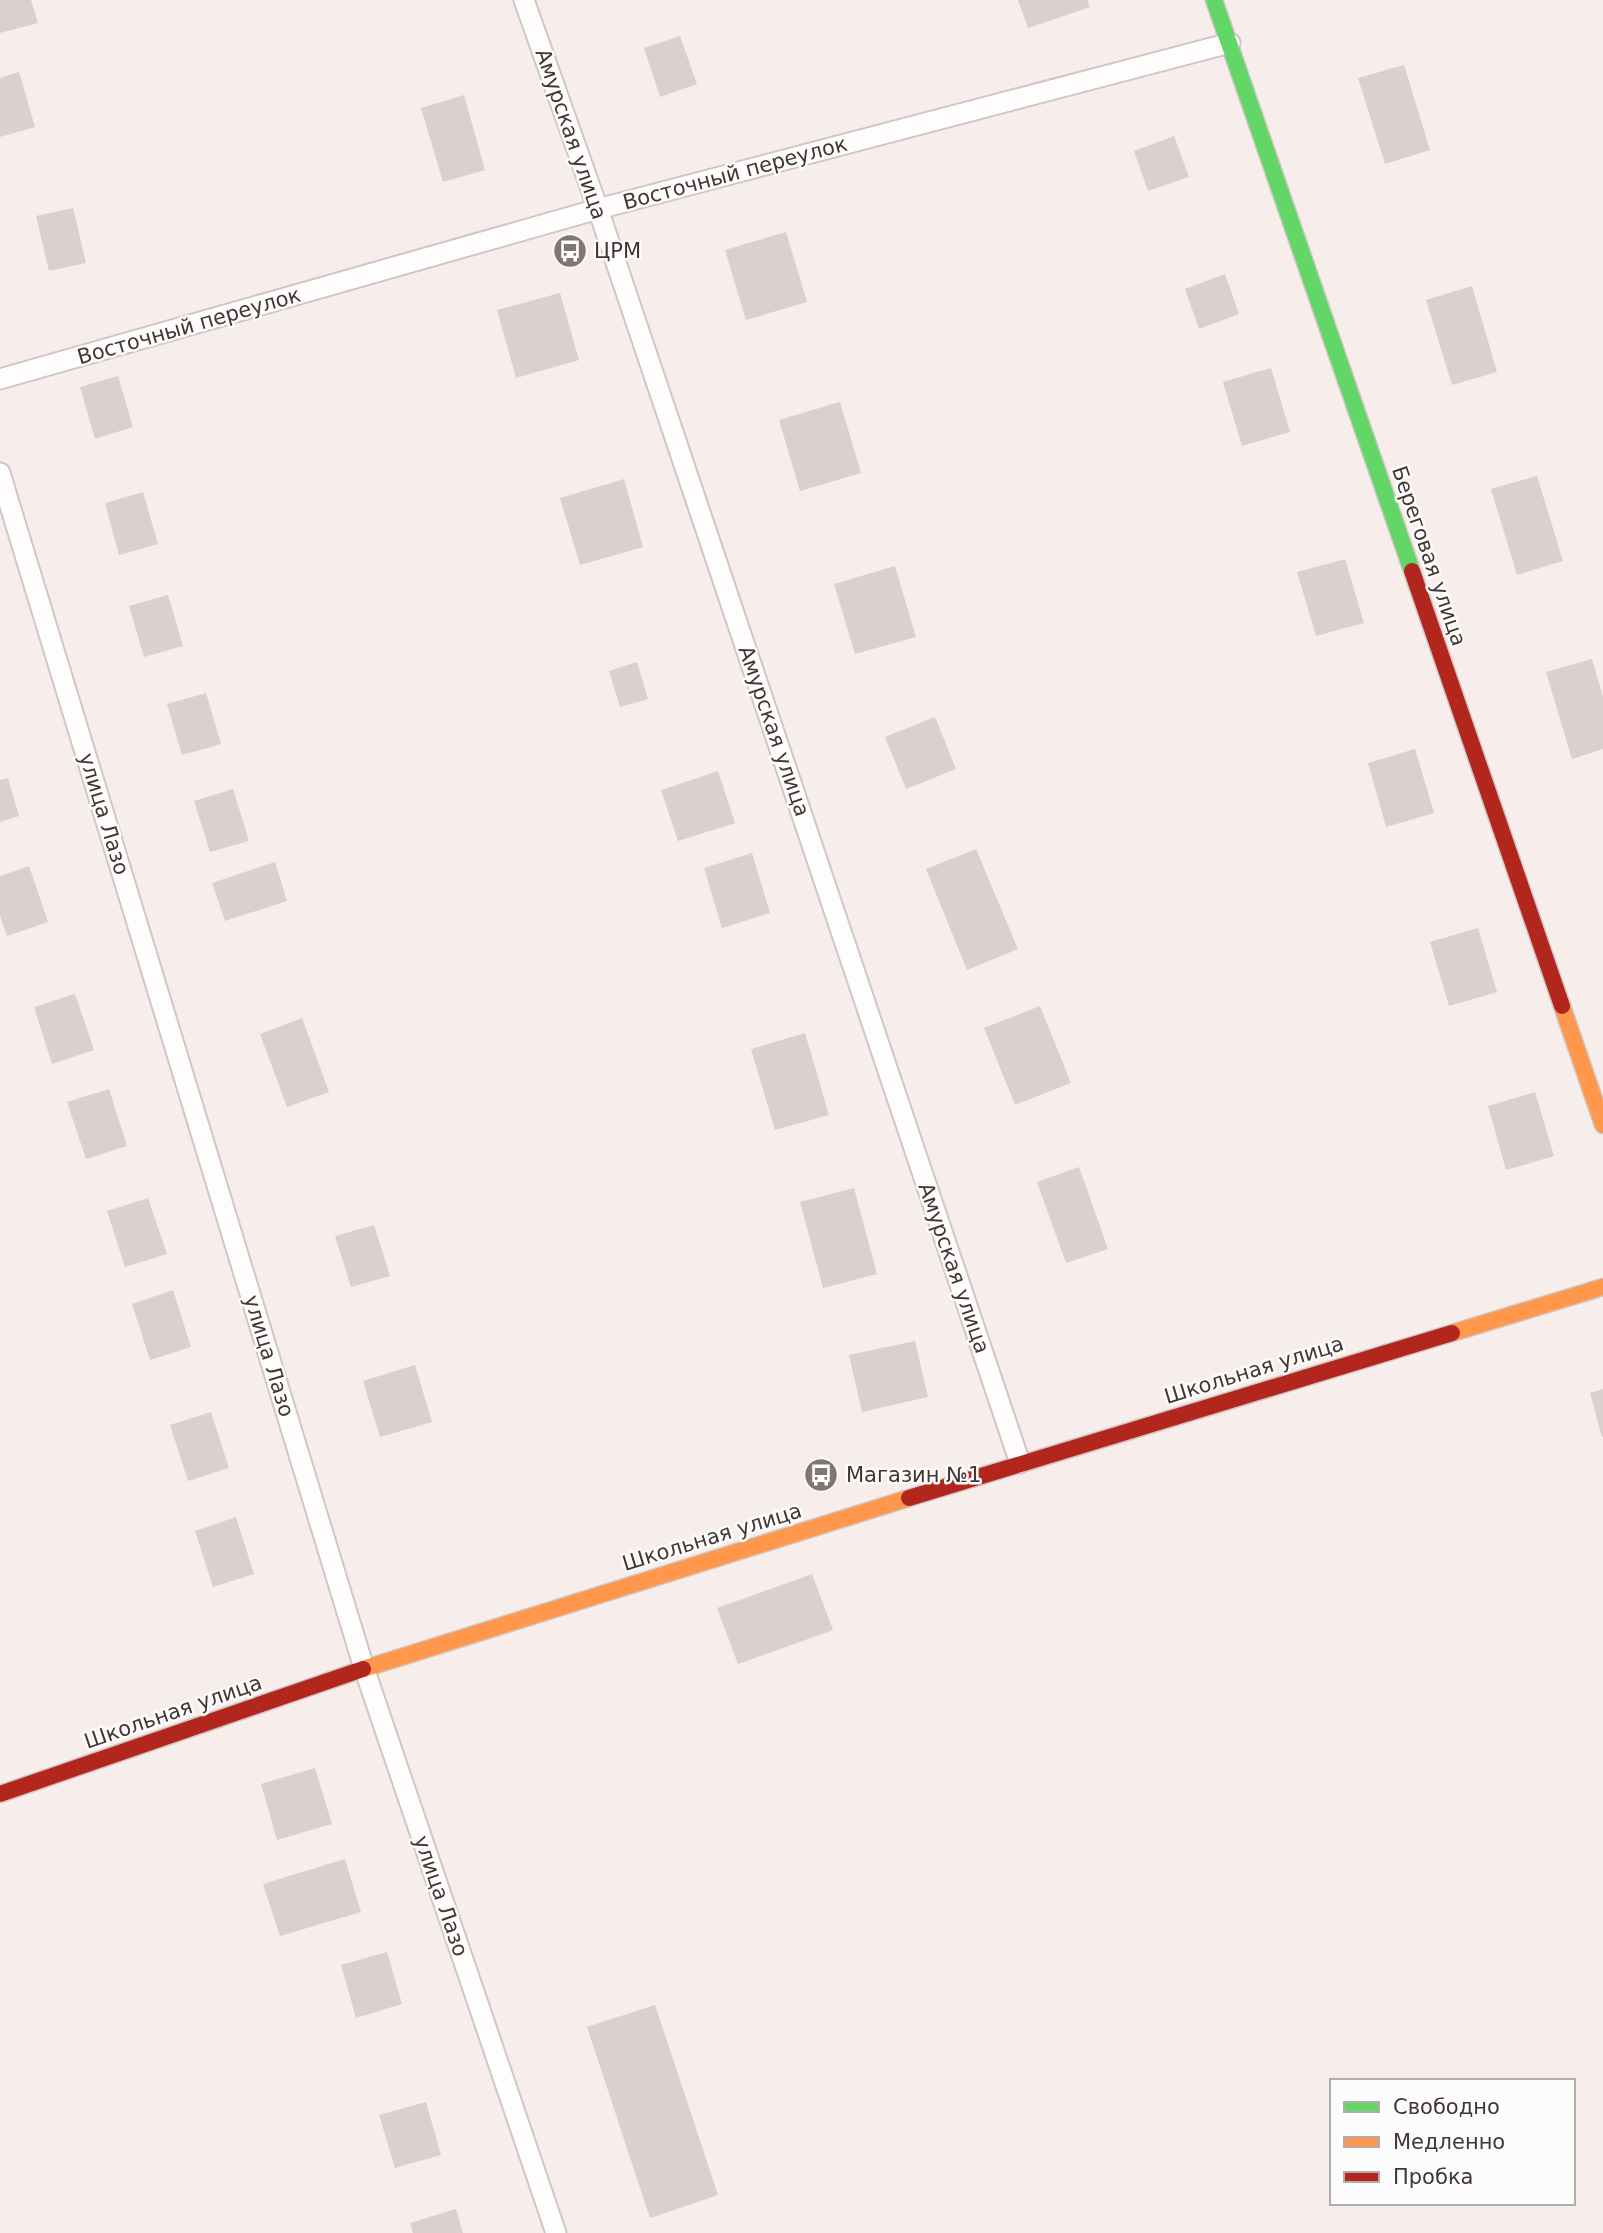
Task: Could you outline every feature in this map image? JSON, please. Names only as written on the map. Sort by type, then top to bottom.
[{"type":"street","name":"Береговая улица","points":[[1214,0],[1603,1125]]},
{"type":"street","name":"Школьная улица","points":[[0,1794],[364,1668],[1020,1463],[1603,1286]]},
{"type":"lane","name":"Амурская улица","points":[[524,0],[598,209],[1020,1463]]},
{"type":"lane","name":"Восточный переулок","points":[[0,379],[598,209],[1230,43]]},
{"type":"lane","name":"улица Лазо","points":[[0,473],[364,1668],[556,2233]]},
{"type":"building","points":[[0,0],[31,0],[38,23],[0,33]]},
{"type":"building","points":[[1018,0],[1087,0],[1090,7],[1028,28]]},
{"type":"building","points":[[680,36],[697,84],[660,97],[644,48]]},
{"type":"building","points":[[1404,65],[1430,150],[1385,164],[1358,78]]},
{"type":"building","points":[[19,72],[35,127],[0,137],[0,78]]},
{"type":"building","points":[[464,95],[485,170],[443,182],[421,108]]},
{"type":"building","points":[[1174,136],[1189,177],[1148,191],[1134,151]]},
{"type":"building","points":[[73,208],[86,263],[49,271],[36,216]]},
{"type":"building","points":[[786,232],[807,302],[746,320],[725,250]]},
{"type":"building","points":[[1225,274],[1239,314],[1199,329],[1185,289]]},
{"type":"building","points":[[1472,286],[1497,372],[1452,385],[1426,300]]},
{"type":"building","points":[[560,293],[579,360],[516,378],[497,310]]},
{"type":"building","points":[[1271,368],[1290,432],[1242,446],[1223,382]]},
{"type":"building","points":[[118,376],[133,427],[95,439],[80,387]]},
{"type":"building","points":[[840,402],[861,473],[800,491],[779,420]]},
{"type":"building","points":[[1537,476],[1563,561],[1517,575],[1491,489]]},
{"type":"building","points":[[624,479],[643,547],[580,565],[560,498]]},
{"type":"building","points":[[143,492],[158,544],[119,555],[105,503]]},
{"type":"building","points":[[1345,559],[1364,623],[1316,636],[1297,572]]},
{"type":"building","points":[[895,566],[916,637],[855,654],[834,584]]},
{"type":"building","points":[[168,595],[183,646],[144,657],[129,606]]},
{"type":"building","points":[[1592,659],[1603,697],[1603,749],[1572,759],[1546,672]]},
{"type":"building","points":[[637,662],[648,699],[620,707],[609,671]]},
{"type":"building","points":[[206,693],[221,744],[182,755],[167,704]]},
{"type":"building","points":[[935,717],[956,769],[906,789],[885,737]]},
{"type":"building","points":[[1415,749],[1434,813],[1386,827],[1368,763]]},
{"type":"building","points":[[718,771],[735,823],[678,841],[661,790]]},
{"type":"building","points":[[8,778],[19,816],[0,822],[0,780]]},
{"type":"building","points":[[233,789],[249,841],[210,852],[194,801]]},
{"type":"building","points":[[976,849],[1018,949],[967,970],[926,869]]},
{"type":"building","points":[[752,853],[770,913],[722,928],[704,868]]},
{"type":"building","points":[[275,862],[287,901],[225,921],[212,883]]},
{"type":"building","points":[[29,866],[48,922],[7,936],[0,916],[0,876]]},
{"type":"building","points":[[1478,928],[1497,992],[1449,1006],[1430,942]]},
{"type":"building","points":[[75,994],[94,1050],[52,1064],[34,1007]]},
{"type":"building","points":[[1040,1006],[1071,1083],[1015,1105],[984,1028]]},
{"type":"building","points":[[302,1018],[329,1092],[287,1107],[260,1034]]},
{"type":"building","points":[[805,1033],[829,1115],[775,1130],[751,1049]]},
{"type":"building","points":[[109,1089],[127,1146],[86,1159],[67,1102]]},
{"type":"building","points":[[1535,1092],[1554,1156],[1506,1170],[1488,1106]]},
{"type":"building","points":[[1079,1167],[1108,1249],[1066,1263],[1037,1182]]},
{"type":"building","points":[[854,1188],[877,1274],[823,1288],[800,1202]]},
{"type":"building","points":[[148,1198],[167,1254],[125,1267],[107,1211]]},
{"type":"building","points":[[374,1225],[390,1276],[351,1287],[335,1236]]},
{"type":"building","points":[[173,1290],[191,1347],[150,1360],[132,1304]]},
{"type":"building","points":[[915,1341],[928,1397],[862,1412],[849,1355]]},
{"type":"building","points":[[415,1365],[432,1422],[380,1437],[363,1381]]},
{"type":"building","points":[[1603,1389],[1603,1437],[1602,1437],[1590,1393]]},
{"type":"building","points":[[211,1412],[229,1468],[188,1481],[170,1425]]},
{"type":"building","points":[[236,1517],[254,1574],[213,1587],[195,1531]]},
{"type":"building","points":[[812,1574],[833,1630],[738,1664],[717,1608]]},
{"type":"building","points":[[315,1768],[332,1824],[277,1840],[261,1784]]},
{"type":"building","points":[[345,1859],[361,1912],[280,1936],[263,1884]]},
{"type":"building","points":[[387,1952],[402,2004],[356,2018],[341,1965]]},
{"type":"building","points":[[655,2005],[718,2195],[650,2218],[587,2027]]},
{"type":"building","points":[[426,2102],[441,2155],[395,2168],[379,2115]]},
{"type":"building","points":[[456,2209],[463,2233],[413,2233],[410,2223]]},
{"type":"traffic: fast","points":[[1214,0],[1412,571]]},
{"type":"traffic: slow","points":[[1562,1006],[1603,1125]]},
{"type":"traffic: slow","points":[[1452,1333],[1603,1287]]},
{"type":"traffic: slow","points":[[363,1669],[909,1498]]},
{"type":"traffic: jam","points":[[1412,571],[1562,1006]]},
{"type":"traffic: jam","points":[[909,1498],[1452,1333]]},
{"type":"traffic: jam","points":[[0,1794],[363,1669]]},
{"type":"place","name":"ЦРМ","points":[[570,251]]},
{"type":"place","name":"Магазин №1","points":[[821,1475]]}]
